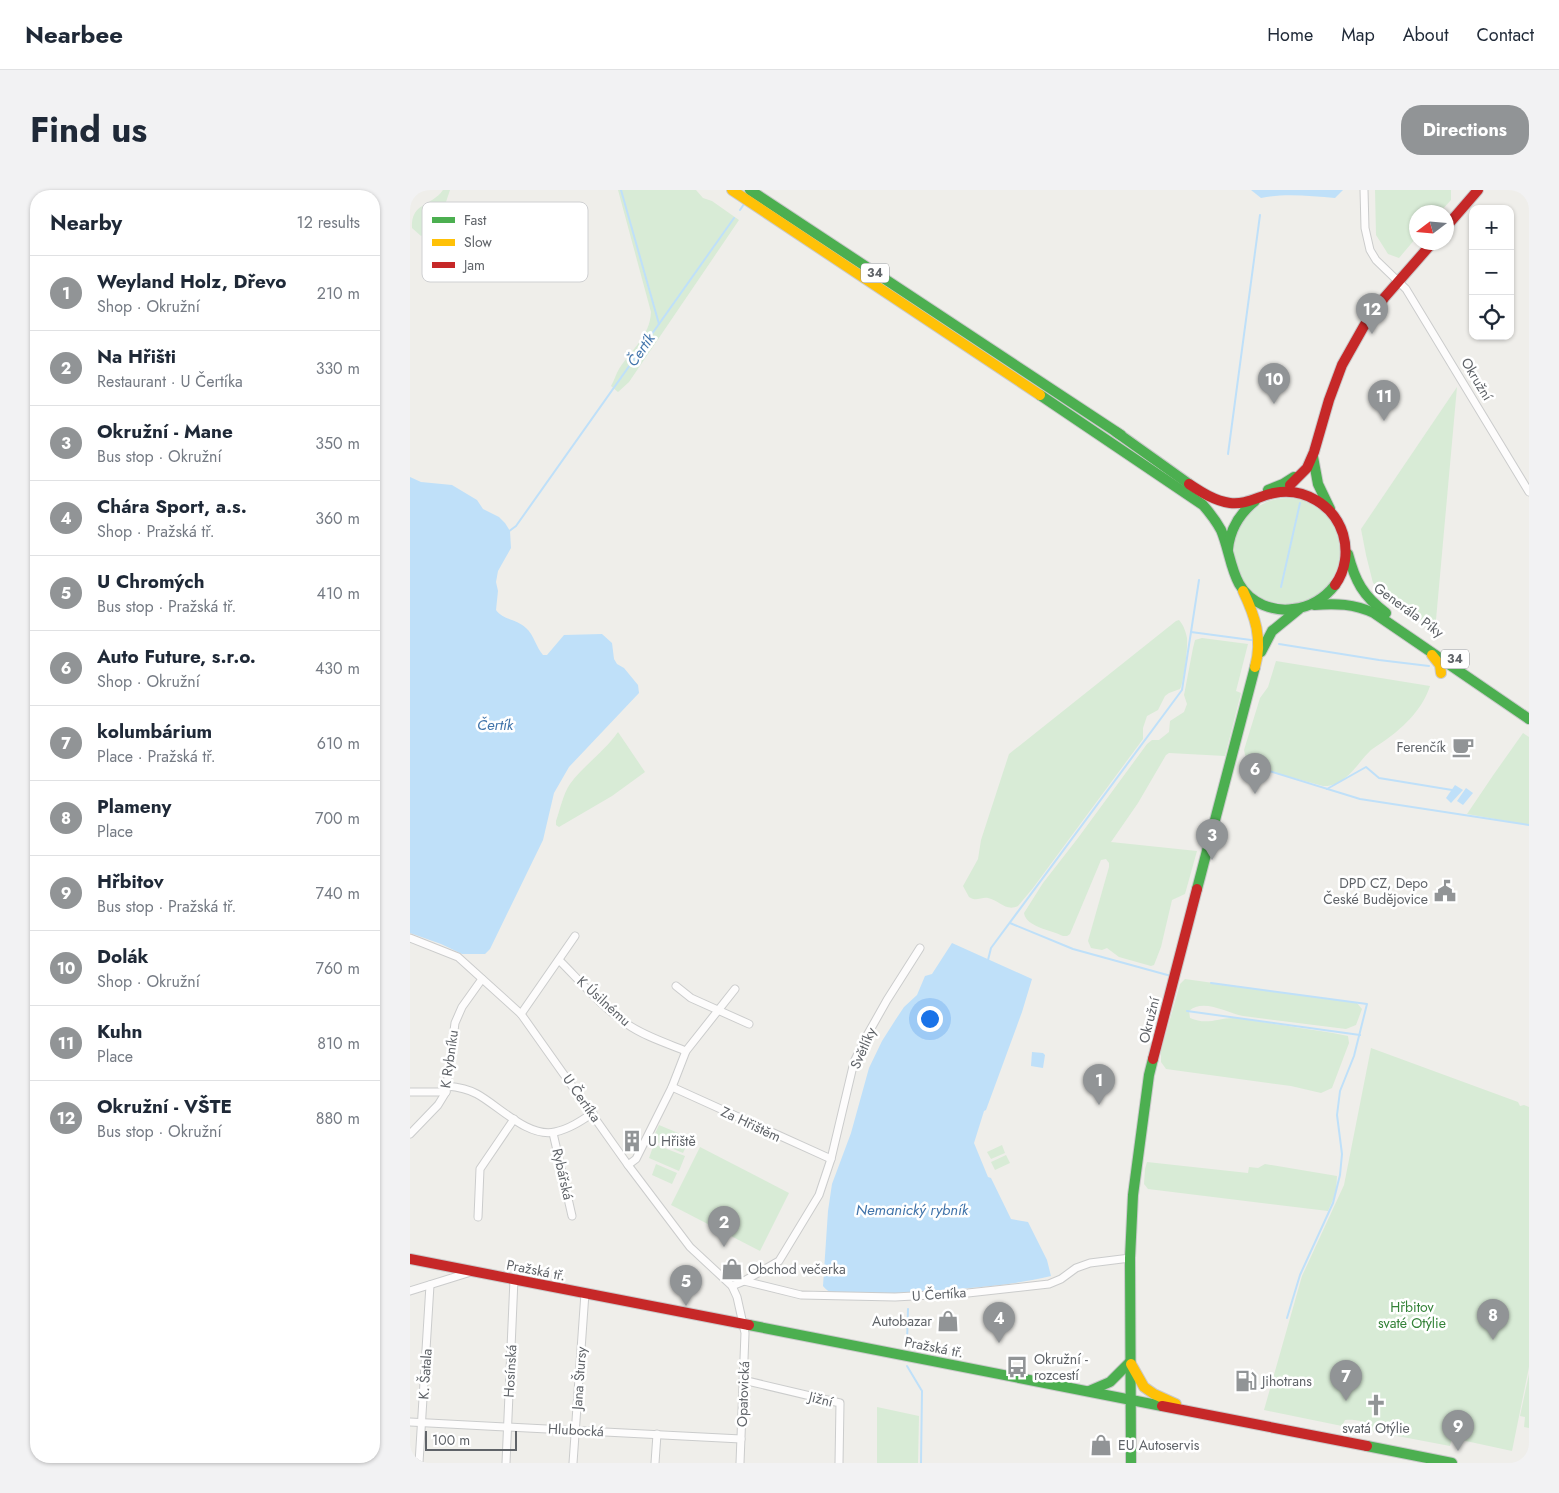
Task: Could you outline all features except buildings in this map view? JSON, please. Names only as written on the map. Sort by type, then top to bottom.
[{"type":"main road","name":"34","points":[[750,190],[769,208],[1197,498],[1212,513],[1216,520],[1228,554],[1232,574],[1242,590],[1254,600],[1268,608],[1278,610],[1299,610],[1312,605],[1324,598],[1339,579],[1343,570],[1346,549],[1342,530],[1333,514],[1318,501],[1309,496],[1281,493],[1267,495],[1241,514],[1231,533],[1228,554]]},
{"type":"main road","points":[[1454,218],[1478,190]]},
{"type":"main road","name":"34","points":[[734,192],[769,208],[1116,432]]},
{"type":"main road","points":[[1116,432],[1146,449],[1194,481],[1224,496],[1235,498],[1252,495],[1283,484],[1294,477],[1304,465],[1320,428],[1342,365],[1374,310],[1426,250]]},
{"type":"main road","points":[[1281,493],[1301,476],[1307,468],[1314,452],[1320,428]]},
{"type":"main road","points":[[1116,432],[1141,451],[1213,498],[1236,504],[1258,500]]},
{"type":"main road","points":[[1314,452],[1313,466],[1317,484],[1333,514]]},
{"type":"main road","name":"Generála Píky","points":[[1346,549],[1358,587],[1380,609],[1529,709]]},
{"type":"main road","name":"Okružní","points":[[1131,1463],[1130,1258],[1133,1195],[1149,1075],[1258,657],[1259,631],[1256,619],[1242,590]]},
{"type":"main road","name":"Generála Píky","points":[[1312,605],[1347,603],[1374,613],[1529,719]]},
{"type":"main road","name":"Okružní","points":[[1258,657],[1272,631],[1299,610]]},
{"type":"main road","points":[[1427,649],[1440,665],[1444,675],[1468,676]]},
{"type":"main road","name":"Pražská tř.","points":[[410,1259],[1452,1463]]},
{"type":"main road","points":[[1089,1392],[1110,1382],[1130,1362],[1147,1390],[1190,1411]]},
{"type":"street","name":"Okružní","points":[[1364,190],[1365,228],[1370,250],[1376,260],[1410,295],[1529,492]]},
{"type":"street","points":[[522,1014],[575,936]]},
{"type":"street","name":"U Čertíka","points":[[410,938],[458,957],[522,1014],[628,1165],[690,1248],[732,1286]]},
{"type":"street","name":"Světlíky","points":[[831,1159],[854,1062],[864,1039],[920,948]]},
{"type":"street","name":"K Úsilnému","points":[[560,960],[604,1005],[627,1024],[650,1037],[686,1052]]},
{"type":"street","name":"K Rybníku","points":[[410,1134],[438,1105],[447,1089],[454,1023],[462,1007],[482,979]]},
{"type":"street","points":[[676,986],[691,998],[749,1024]]},
{"type":"street","points":[[628,1165],[636,1159],[672,1087],[686,1052],[735,989]]},
{"type":"street","name":"Rybářská","points":[[410,1092],[457,1087],[477,1094],[514,1119],[535,1130],[553,1133],[570,1128],[593,1114]]},
{"type":"street","name":"Za Hřištěm","points":[[672,1087],[831,1159]]},
{"type":"street","points":[[478,1217],[480,1169],[514,1119]]},
{"type":"street","name":"Rybářská","points":[[553,1133],[572,1216]]},
{"type":"street","points":[[732,1286],[779,1261],[819,1195],[831,1159]]},
{"type":"street","name":"U Čertíka","points":[[744,1281],[801,1295],[895,1298],[968,1293],[1050,1284],[1061,1279],[1076,1268],[1130,1258]]},
{"type":"street","points":[[410,1292],[474,1271]]},
{"type":"street","name":"Hosínská","points":[[506,1463],[514,1279]]},
{"type":"street","name":"K. Šatala","points":[[419,1463],[430,1285]]},
{"type":"street","name":"Opatovická","points":[[732,1286],[737,1297],[745,1333],[740,1463]]},
{"type":"street","name":"Jana Štursy","points":[[573,1463],[585,1293]]},
{"type":"street","name":"Jižní","points":[[743,1380],[840,1404],[839,1463]]},
{"type":"street","name":"Hlubocká","points":[[410,1422],[741,1439]]},
{"type":"street","points":[[655,1463],[657,1434]]},
{"type":"green space","points":[[443,190],[450,190],[446,202],[428,202]]},
{"type":"green space","points":[[618,190],[696,190],[703,198],[712,201],[739,220],[629,382],[618,392],[611,386],[619,369],[644,335],[650,321],[651,312]]},
{"type":"green space","points":[[1375,190],[1451,190],[1451,200],[1446,205],[1409,205],[1409,246],[1399,258],[1388,254],[1376,235]]},
{"type":"green space","points":[[422,206],[421,236],[412,228],[415,213]]},
{"type":"green space","points":[[1457,387],[1435,631],[1373,583],[1361,529]]},
{"type":"green space","points":[[1287,498],[1307,502],[1325,513],[1336,531],[1340,551],[1336,571],[1325,589],[1307,600],[1287,604],[1267,600],[1249,589],[1238,571],[1234,551],[1238,531],[1249,513],[1267,502]]},
{"type":"green space","points":[[1179,620],[1187,638],[1184,672],[1180,689],[1165,696],[1158,710],[1147,716],[1143,728],[1143,739],[1033,888],[1018,906],[1010,908],[992,899],[969,897],[963,886],[978,859],[981,840],[1009,754]]},
{"type":"green space","points":[[1202,638],[1248,644],[1236,691],[1241,693],[1225,756],[1169,753],[1166,755],[1138,803],[1111,842],[1197,851],[1185,894],[1172,900],[1161,947],[1154,965],[1151,966],[1119,957],[1107,948],[1102,950],[1091,948],[1088,941],[1109,867],[1106,859],[1101,860],[1070,934],[1063,936],[1034,925],[1029,922],[1024,913],[1043,883],[1147,744],[1152,740],[1159,740],[1169,732],[1170,721],[1184,712],[1187,704],[1184,695],[1193,648],[1195,640]]},
{"type":"green space","points":[[1276,661],[1430,686],[1423,702],[1413,716],[1371,750],[1345,778],[1338,783],[1323,786],[1254,767],[1245,755],[1244,750],[1260,698],[1268,687]]},
{"type":"green space","points":[[618,732],[645,772],[612,796],[559,827],[556,825],[556,821],[570,784]]},
{"type":"green space","points":[[1523,733],[1529,737],[1529,825],[1467,814],[1494,774]]},
{"type":"green space","points":[[1185,979],[1357,1003],[1362,1009],[1356,1025],[1346,1029],[1243,1016],[1208,1006],[1195,1007],[1189,1011],[1190,1018],[1202,1021],[1236,1018],[1348,1036],[1349,1043],[1332,1088],[1321,1093],[1291,1086],[1166,1069],[1161,1062],[1161,1051],[1180,984]]},
{"type":"green space","name":"Hřbitov svaté Otýlie","points":[[1371,1048],[1518,1102],[1520,1106],[1529,1107],[1529,1367],[1512,1451],[1452,1438],[1450,1446],[1371,1431],[1372,1428],[1370,1426],[1356,1420],[1345,1420],[1342,1426],[1264,1410],[1302,1276],[1344,1185]]},
{"type":"green space","points":[[659,1125],[690,1138],[683,1153],[652,1140]]},
{"type":"green space","points":[[654,1144],[685,1156],[679,1171],[649,1158]]},
{"type":"green space","points":[[1002,1145],[1005,1153],[991,1159],[987,1152]]},
{"type":"green space","points":[[700,1147],[789,1193],[760,1251],[671,1205]]},
{"type":"green space","points":[[1006,1155],[1010,1163],[995,1170],[991,1162]]},
{"type":"green space","points":[[1147,1162],[1248,1173],[1249,1167],[1258,1168],[1265,1164],[1337,1176],[1336,1193],[1328,1211],[1148,1189],[1144,1184]]},
{"type":"green space","points":[[656,1164],[677,1173],[672,1184],[652,1175]]},
{"type":"green space","points":[[1529,1374],[1529,1428],[1524,1427],[1525,1417],[1520,1416]]},
{"type":"green space","points":[[877,1407],[919,1416],[918,1463],[877,1463]]},
{"type":"water","points":[[1251,190],[1343,190],[1335,198],[1288,195],[1261,198]]},
{"type":"water","name":"Čertík","points":[[410,477],[421,482],[452,485],[477,500],[483,509],[499,517],[505,523],[510,531],[511,548],[498,571],[496,610],[502,616],[526,628],[543,655],[547,655],[564,635],[602,634],[612,643],[614,659],[617,664],[624,668],[638,685],[639,693],[569,767],[554,793],[543,840],[490,949],[485,954],[462,954],[410,933]]},
{"type":"water","points":[[1455,785],[1463,790],[1451,803],[1446,798]]},
{"type":"water","points":[[1466,788],[1473,793],[1463,805],[1457,801]]},
{"type":"water","name":"Nemanický rybník","points":[[952,943],[1032,979],[1022,1012],[986,1110],[984,1111],[974,1143],[988,1177],[991,1178],[1011,1219],[1028,1222],[1047,1260],[1051,1276],[964,1289],[856,1296],[836,1294],[823,1286],[828,1211],[832,1184],[851,1133],[869,1068],[882,1041],[896,1019],[904,1007],[917,995],[925,976],[932,974]]},
{"type":"water","points":[[1032,1052],[1045,1055],[1043,1068],[1031,1066]]},
{"type":"waterway","points":[[621,190],[659,324]]},
{"type":"waterway","name":"Čertík","points":[[740,210],[744,204]]},
{"type":"waterway","points":[[1228,454],[1260,215]]},
{"type":"waterway","name":"Čertík","points":[[508,532],[516,526],[734,218]]},
{"type":"waterway","points":[[1281,587],[1300,503]]},
{"type":"waterway","points":[[1191,632],[1199,580]]},
{"type":"waterway","points":[[988,960],[991,948],[1182,690],[1191,632],[1251,640]]},
{"type":"waterway","points":[[1279,644],[1429,666]]},
{"type":"waterway","points":[[1327,789],[1366,767],[1379,778],[1452,790]]},
{"type":"waterway","points":[[1269,771],[1360,799],[1529,825]]},
{"type":"waterway","points":[[1010,923],[1073,949],[1171,976]]},
{"type":"waterway","points":[[1211,983],[1367,1004],[1354,1056],[1340,1091],[1337,1115],[1342,1154],[1340,1175],[1333,1203],[1300,1275],[1287,1318]]},
{"type":"waterway","points":[[1187,1011],[1360,1035]]},
{"type":"waterway","points":[[907,1342],[908,1309]]},
{"type":"waterway","points":[[907,1366],[922,1391],[921,1463]]},
{"type":"traffic: fast","points":[[750,190],[1121,435]]},
{"type":"traffic: fast","points":[[1040,395],[1203,505],[1221,530],[1238,582],[1252,599],[1270,608],[1289,610],[1317,602],[1335,585]]},
{"type":"traffic: fast","points":[[1116,432],[1189,484]]},
{"type":"traffic: fast","points":[[1313,457],[1318,484],[1330,509]]},
{"type":"traffic: fast","points":[[1268,490],[1294,477]]},
{"type":"traffic: fast","points":[[1228,549],[1236,522],[1255,501]]},
{"type":"traffic: fast","points":[[1348,554],[1361,587],[1371,600],[1386,613]]},
{"type":"traffic: fast","points":[[1314,605],[1345,605],[1374,613],[1529,719]]},
{"type":"traffic: fast","points":[[1261,652],[1272,631],[1299,609]]},
{"type":"traffic: fast","points":[[1197,889],[1255,667]]},
{"type":"traffic: fast","points":[[1131,1463],[1130,1258],[1133,1195],[1149,1075],[1153,1059]]},
{"type":"traffic: fast","points":[[749,1325],[1162,1406]]},
{"type":"traffic: fast","points":[[1089,1391],[1110,1382],[1130,1362]]},
{"type":"traffic: fast","points":[[1367,1446],[1452,1463]]},
{"type":"traffic: slow","points":[[732,190],[1040,395]]},
{"type":"traffic: slow","points":[[1243,591],[1251,609],[1258,637],[1255,667]]},
{"type":"traffic: slow","points":[[1432,655],[1440,665],[1441,673]]},
{"type":"traffic: slow","points":[[1131,1364],[1144,1387],[1176,1404]]},
{"type":"traffic: jam","points":[[1454,218],[1478,190]]},
{"type":"traffic: jam","points":[[1290,485],[1307,468],[1342,365],[1364,326],[1384,298],[1426,250]]},
{"type":"traffic: jam","points":[[1189,484],[1203,493],[1230,503],[1242,503],[1268,494],[1285,492],[1296,493],[1316,500],[1333,515],[1339,524],[1345,540],[1346,554],[1344,567],[1335,585]]},
{"type":"traffic: jam","points":[[1153,1059],[1197,889]]},
{"type":"traffic: jam","points":[[410,1259],[749,1325]]},
{"type":"traffic: jam","points":[[1162,1406],[1367,1446]]},
{"type":"place","name":"Okružní - VŠTE","points":[[1372,334]]},
{"type":"place","name":"Dolák","points":[[1274,404]]},
{"type":"place","name":"Kuhn","points":[[1384,421]]},
{"type":"place","name":"Ferenčík","points":[[1463,747]]},
{"type":"place","name":"Auto Future, s.r.o.","points":[[1255,794]]},
{"type":"place","name":"Okružní - Mane","points":[[1212,860]]},
{"type":"place","name":"DPD CZ, Depo České Budějovice","points":[[1445,891]]},
{"type":"place","name":"Weyland Holz, Dřevo","points":[[1099,1105]]},
{"type":"place","name":"U Hřiště","points":[[632,1141]]},
{"type":"place","name":"Na Hřišti","points":[[724,1247]]},
{"type":"place","name":"Obchod večerka","points":[[732,1269]]},
{"type":"place","name":"U Chromých","points":[[686,1306]]},
{"type":"place","name":"Autobazar","points":[[948,1321]]},
{"type":"place","name":"Plameny","points":[[1493,1340]]},
{"type":"place","name":"Chára Sport, a.s.","points":[[999,1343]]},
{"type":"place","name":"Okružní - rozcestí","points":[[1017,1367]]},
{"type":"place","name":"Jihotrans","points":[[1246,1381]]},
{"type":"place","name":"kolumbárium","points":[[1346,1401]]},
{"type":"place","name":"svatá Otýlie","points":[[1376,1405]]},
{"type":"place","name":"EU Autoservis","points":[[1101,1445]]},
{"type":"place","name":"Hřbitov","points":[[1458,1451]]}]
